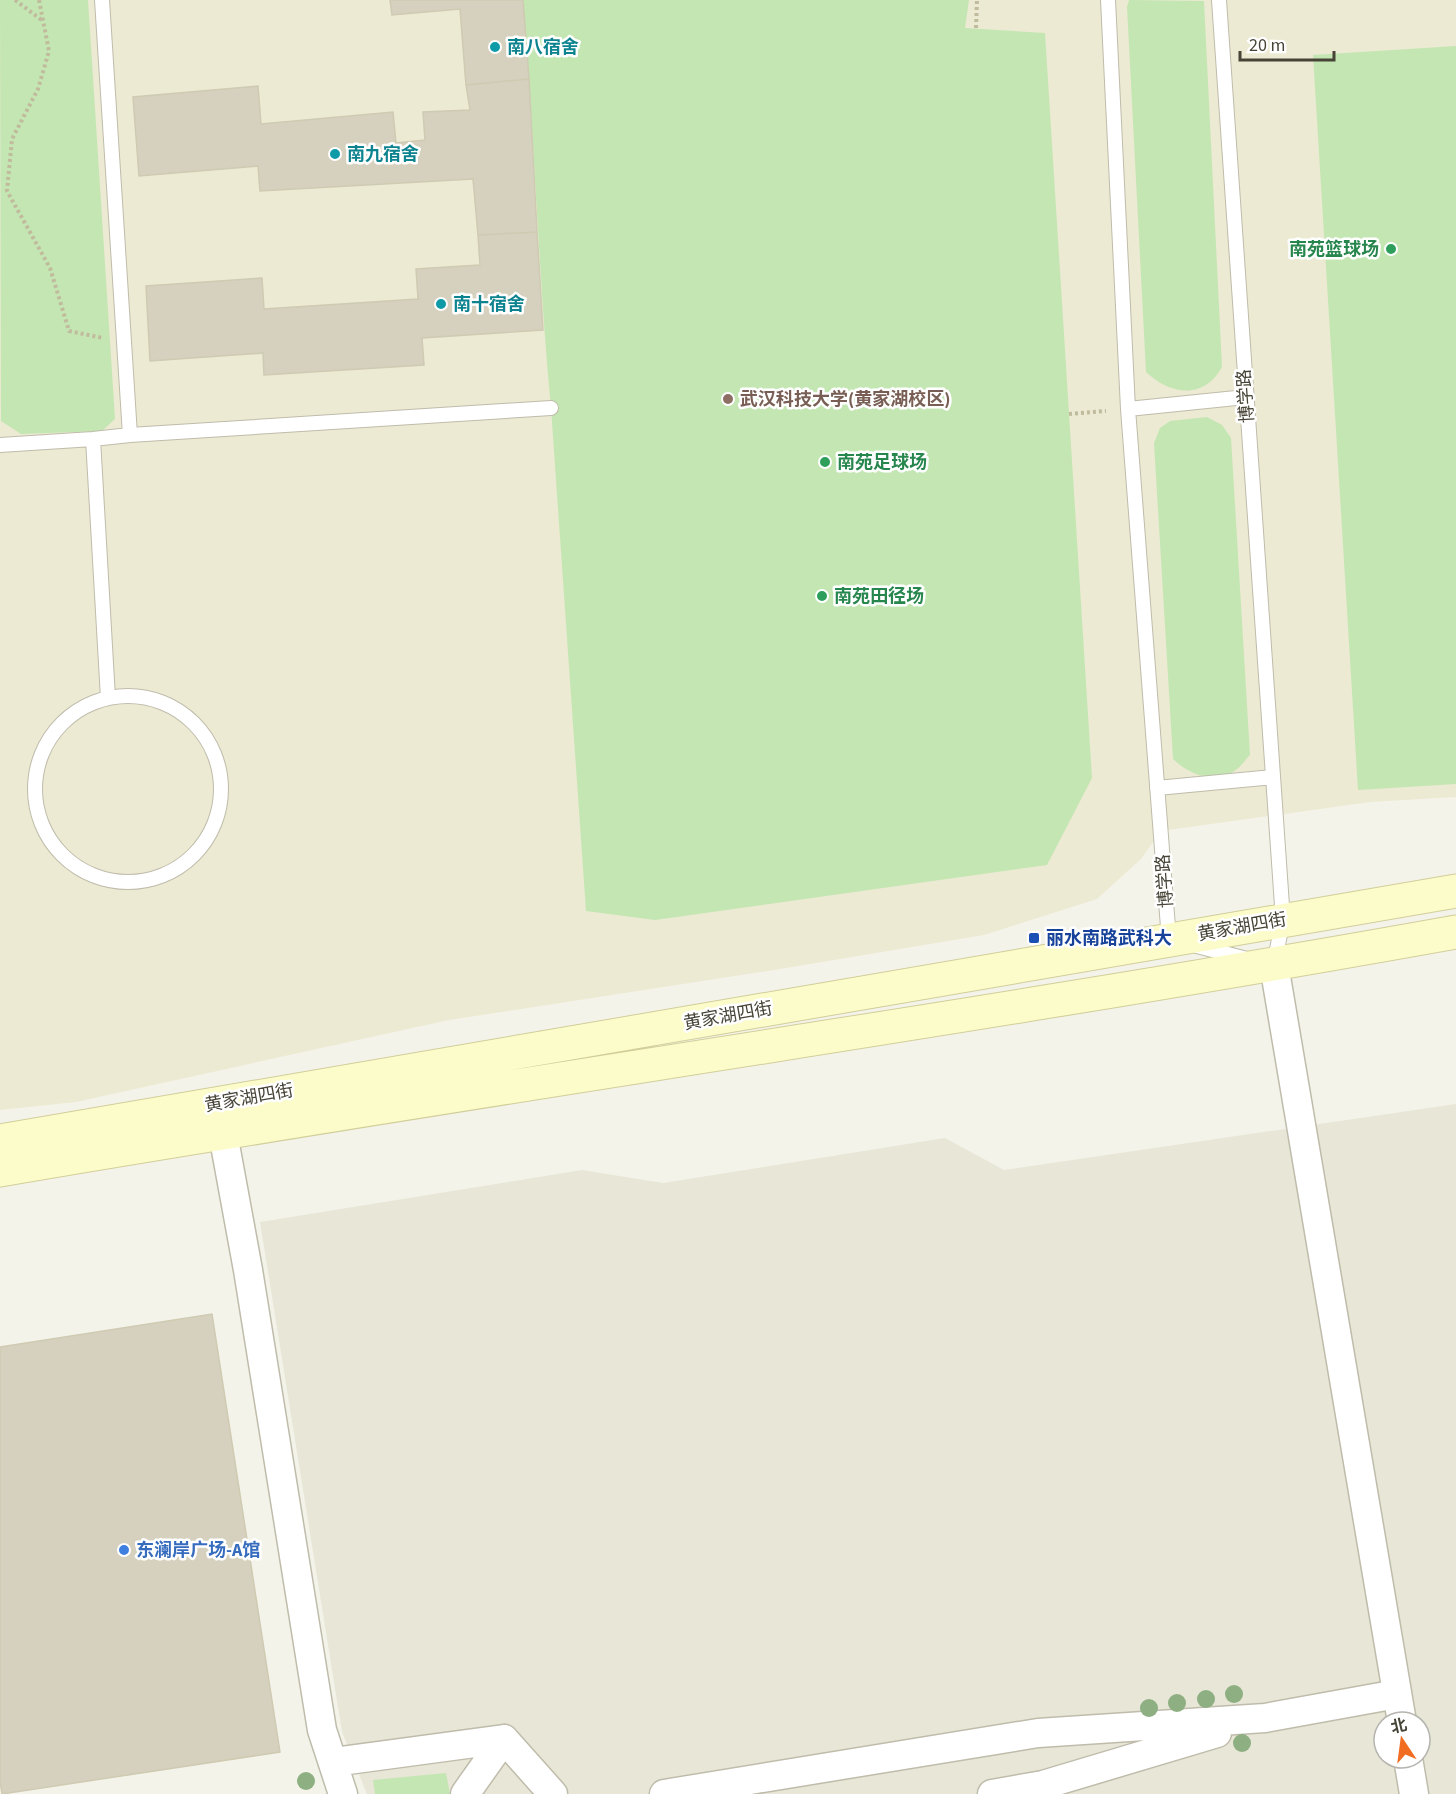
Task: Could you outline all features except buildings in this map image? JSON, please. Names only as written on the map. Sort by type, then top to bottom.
[{"type":"street","name":"黄家湖四街","points":[[0,1170],[220,1118],[1169,940],[1456,891]]},
{"type":"street","name":"黄家湖四街","points":[[0,1141],[220,1118],[1274,965],[1456,932]]},
{"type":"street","points":[[1274,965],[1400,1710]]},
{"type":"street","points":[[220,1118],[248,1270],[322,1730],[343,1794]]},
{"type":"street","points":[[992,1794],[1043,1785],[1265,1718],[1397,1694]]},
{"type":"street","points":[[664,1794],[1038,1733],[1265,1718]]},
{"type":"street","points":[[333,1762],[504,1739]]},
{"type":"street","points":[[465,1794],[504,1739]]},
{"type":"street","points":[[504,1739],[553,1794]]},
{"type":"street","points":[[1410,1770],[1414,1794]]},
{"type":"lane","points":[[102,0],[130,435]]},
{"type":"lane","name":"博学路","points":[[1108,0],[1128,410],[1169,940]]},
{"type":"lane","name":"博学路","points":[[1219,0],[1283,920],[1274,965]]},
{"type":"lane","points":[[1128,410],[1246,397]]},
{"type":"lane","points":[[0,446],[130,435],[551,408]]},
{"type":"lane","points":[[93,439],[108,698]]},
{"type":"lane","points":[[138,696],[166,704],[192,720],[210,744],[220,772],[220,802],[211,830],[194,855],[170,872],[141,881],[109,880],[79,869],[55,849],[39,821],[34,790],[39,759],[54,731],[78,709],[108,698],[138,696]]},
{"type":"lane","points":[[1157,788],[1273,777]]},
{"type":"lane","points":[[1169,940],[1274,965]]},
{"type":"path","points":[[15,0],[44,21]]},
{"type":"path","points":[[39,0],[49,51],[38,89],[12,139],[7,191],[50,268],[69,331],[124,342]]},
{"type":"path","points":[[976,28],[977,0]]},
{"type":"path","points":[[1069,414],[1128,410]]},
{"type":"shaded area","name":"武汉科技大学(黄家湖校区)","points":[[0,0],[1456,0],[1456,797],[1370,802],[1161,831],[1141,859],[1097,899],[984,935],[449,1020],[76,1102],[0,1110]]},
{"type":"shaded area","points":[[1456,1104],[1456,1794],[367,1794],[342,1732],[260,1222],[582,1170],[663,1183],[945,1138],[1004,1170]]},
{"type":"green space","points":[[0,0],[88,0],[115,419],[102,431],[21,434],[1,421]]},
{"type":"green space","name":"南苑田径场","points":[[522,0],[969,0],[965,28],[1045,33],[1092,778],[1047,865],[655,920],[586,911]]},
{"type":"green space","points":[[1129,0],[1204,1],[1222,367],[1210,382],[1194,390],[1185,391],[1168,387],[1146,372],[1127,7]]},
{"type":"green space","points":[[1456,46],[1456,784],[1358,790],[1313,55]]},
{"type":"green space","points":[[1207,417],[1222,425],[1231,438],[1250,755],[1229,774],[1212,778],[1195,774],[1173,759],[1154,443],[1160,428],[1170,421]]},
{"type":"green space","points":[[446,1773],[450,1794],[375,1794],[373,1780]]},
{"type":"place","name":"南八宿舍","points":[[495,47]]},
{"type":"place","name":"南九宿舍","points":[[335,154]]},
{"type":"place","name":"南苑篮球场","points":[[1391,249]]},
{"type":"place","name":"南十宿舍","points":[[441,304]]},
{"type":"place","name":"武汉科技大学(黄家湖校区)","points":[[728,399]]},
{"type":"place","name":"南苑足球场","points":[[825,462]]},
{"type":"place","name":"南苑田径场","points":[[822,596]]},
{"type":"place","name":"丽水南路武科大","points":[[1034,938]]},
{"type":"place","name":"东澜岸广场-A馆","points":[[124,1550]]}]
